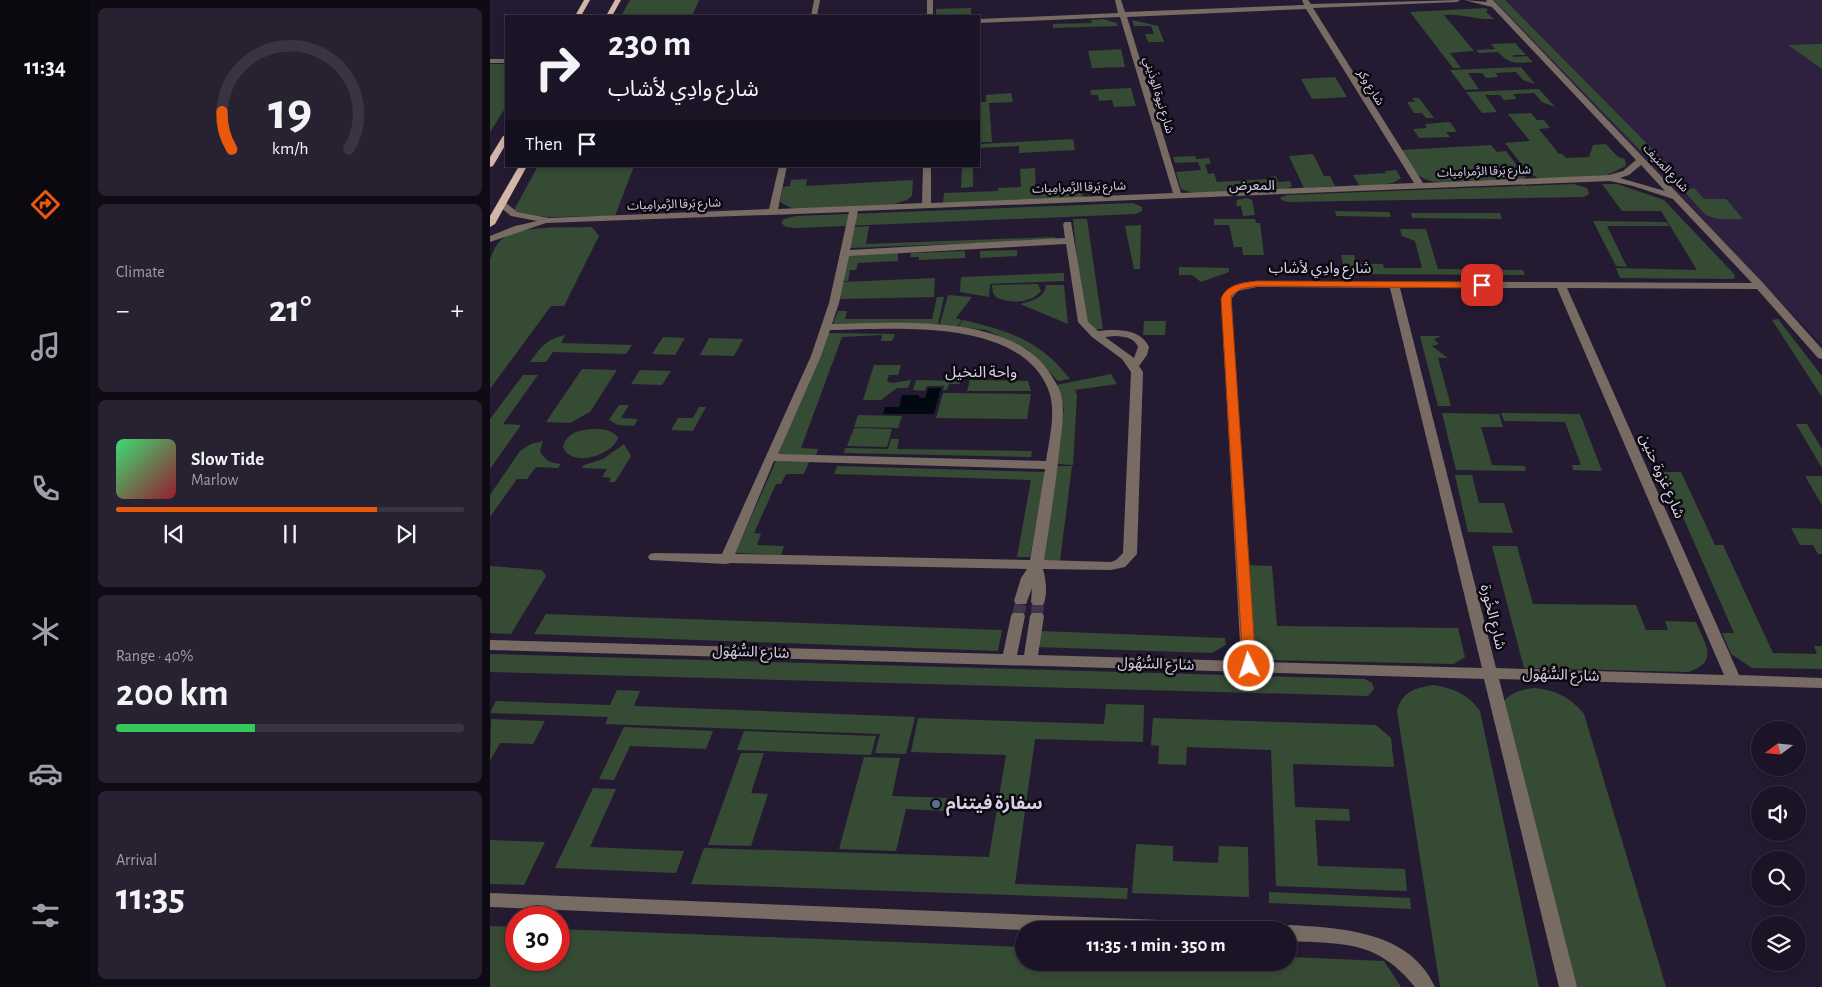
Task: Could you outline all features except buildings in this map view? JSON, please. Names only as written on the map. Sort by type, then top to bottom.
[{"type":"main road","points":[[579,15],[587,0]]},
{"type":"main road","points":[[610,15],[618,0]]},
{"type":"main road","points":[[490,164],[505,140]]},
{"type":"main road","points":[[490,224],[522,167]]},
{"type":"street","points":[[814,15],[817,0]]},
{"type":"street","points":[[930,0],[930,15]]},
{"type":"street","name":"شارع نيوة الوذَيني","points":[[1118,0],[1178,196]]},
{"type":"street","points":[[980,22],[1306,3],[1457,0]]},
{"type":"street","points":[[1467,0],[1491,2]]},
{"type":"street","name":"شارع المنيف","points":[[1491,2],[1760,286],[1822,356]]},
{"type":"street","name":"شارع وكر","points":[[1306,3],[1420,186]]},
{"type":"street","points":[[490,54],[505,58]]},
{"type":"street","points":[[490,61],[505,58]]},
{"type":"street","name":"شارع بَرقا الرَّمرامِيات","points":[[1610,178],[1626,172],[1641,161]]},
{"type":"street","points":[[773,212],[783,167]]},
{"type":"street","points":[[926,206],[927,167]]},
{"type":"street","name":"شارع بَرقا الرَّمرامِيات","points":[[490,239],[518,228],[549,221],[1610,178],[1636,184],[1674,197]]},
{"type":"street","name":"شارع بَرقا الرَّمرامِيات","points":[[502,204],[514,214],[549,221]]},
{"type":"street","points":[[726,560],[770,457],[803,387],[826,327],[854,209]]},
{"type":"street","points":[[655,557],[1036,566],[1111,566],[1120,564],[1130,554],[1137,378],[1134,365],[1123,353],[1096,335],[1086,326],[1082,318],[1068,224]]},
{"type":"street","points":[[845,253],[1071,241]]},
{"type":"street","name":"شارع وادِي لأشاب","points":[[1249,666],[1227,294],[1238,286],[1257,284],[1760,286]]},
{"type":"street","name":"شارع الخُورة","points":[[1394,284],[1568,987]]},
{"type":"street","name":"شارع غزوة حنين","points":[[1561,285],[1734,680]]},
{"type":"street","points":[[826,327],[934,326],[971,332],[1012,346],[1036,363],[1045,373],[1054,390],[1057,408],[1052,464],[1036,566],[1039,578],[1038,602]]},
{"type":"street","points":[[1096,335],[1120,333],[1137,337],[1145,348],[1142,358],[1134,365]]},
{"type":"street","points":[[770,457],[1052,464]]},
{"type":"street","points":[[1021,601],[1028,578],[1036,566]]},
{"type":"street","points":[[1009,660],[1018,616]]},
{"type":"street","points":[[1030,660],[1037,616]]},
{"type":"street","name":"شارع السُّهُول","points":[[490,645],[1822,683]]},
{"type":"street","points":[[490,900],[1015,922]]},
{"type":"street","points":[[1297,933],[1350,936],[1372,942],[1392,952],[1409,966],[1426,987]]},
{"type":"shaded area","points":[[1493,0],[1822,0],[1822,345],[1596,110]]},
{"type":"shaded area","points":[[928,388],[941,388],[934,414],[883,414],[885,407],[899,407],[902,395],[919,395],[919,398],[925,398]]},
{"type":"green space","points":[[630,0],[699,0],[692,15],[622,15]]},
{"type":"green space","points":[[1494,0],[1505,0],[1676,173],[1663,174]]},
{"type":"green space","points":[[971,8],[971,14],[936,15],[936,9]]},
{"type":"green space","points":[[1486,8],[1488,10],[1486,12],[1494,19],[1444,15],[1474,51],[1450,53],[1461,68],[1453,68],[1410,12]]},
{"type":"green space","points":[[1103,19],[1117,23],[1118,26],[1053,28],[1053,24],[1092,23],[1091,20]]},
{"type":"green space","points":[[1132,20],[1158,26],[1164,42],[1148,42],[1145,34],[1154,34],[1151,26],[1134,26]]},
{"type":"green space","points":[[1515,43],[1526,55],[1513,55],[1513,57],[1527,56],[1533,62],[1514,62],[1506,59],[1498,52],[1479,53],[1476,50],[1495,49],[1491,44]]},
{"type":"green space","points":[[1822,44],[1822,69],[1788,45]]},
{"type":"green space","points":[[1121,49],[1125,67],[1092,68],[1088,51]]},
{"type":"green space","points":[[490,64],[505,64],[505,109],[490,132]]},
{"type":"green space","points":[[1521,67],[1535,84],[1523,80],[1516,72],[1496,73],[1498,77],[1486,78],[1482,73],[1468,73],[1479,89],[1465,90],[1450,70]]},
{"type":"green space","points":[[1335,77],[1347,97],[1312,99],[1301,79]]},
{"type":"green space","points":[[1131,88],[1136,106],[1114,107],[1112,100],[1099,101],[1098,95],[1091,95],[1090,90]]},
{"type":"green space","points":[[1539,89],[1555,107],[1542,102],[1534,93],[1513,94],[1517,99],[1504,100],[1500,95],[1485,95],[1497,112],[1482,113],[1466,92]]},
{"type":"green space","points":[[1011,93],[1013,102],[989,103],[992,142],[980,142],[980,102],[986,102],[986,95]]},
{"type":"green space","points":[[1412,98],[1419,98],[1434,118],[1426,118],[1422,113],[1414,113],[1407,102],[1415,102]]},
{"type":"green space","points":[[1531,113],[1537,120],[1544,120],[1550,128],[1539,129],[1559,154],[1566,158],[1589,157],[1593,145],[1606,144],[1618,157],[1625,159],[1626,166],[1607,175],[1539,179],[1526,170],[1505,143],[1530,141],[1508,114]]},
{"type":"green space","points":[[1450,122],[1457,132],[1446,132],[1450,137],[1419,138],[1413,129],[1427,128],[1425,124]]},
{"type":"green space","points":[[1073,139],[1075,150],[1019,153],[1019,146],[980,148],[980,144]]},
{"type":"green space","points":[[1491,145],[1497,152],[1506,151],[1526,177],[1524,179],[1430,181],[1419,176],[1411,168],[1400,150]]},
{"type":"green space","points":[[1313,154],[1324,176],[1330,176],[1335,186],[1304,188],[1289,156]]},
{"type":"green space","points":[[1195,156],[1196,159],[1209,158],[1211,164],[1205,164],[1208,174],[1214,173],[1217,182],[1271,179],[1270,177],[1276,176],[1278,182],[1290,181],[1292,186],[1287,189],[1193,193],[1181,189],[1176,172],[1201,170],[1198,162],[1175,163],[1173,157]]},
{"type":"green space","points":[[537,167],[634,167],[615,216],[547,217],[513,212]]},
{"type":"green space","points":[[962,167],[973,167],[973,187],[961,188]]},
{"type":"green space","points":[[1035,168],[1036,192],[1066,191],[1066,186],[1081,185],[1083,197],[943,203],[944,193],[998,191],[998,188],[1021,187],[1020,169]]},
{"type":"green space","points":[[1396,170],[1401,178],[1392,183],[1382,185],[1360,186],[1353,175],[1386,173],[1385,171]]},
{"type":"green space","points":[[807,179],[806,186],[913,180],[912,196],[907,200],[894,204],[793,209],[780,202],[783,187],[790,186],[791,180]]},
{"type":"green space","points":[[1574,184],[1587,188],[1589,194],[1584,197],[1290,202],[1283,201],[1280,198],[1287,195]]},
{"type":"green space","points":[[1602,184],[1617,184],[1664,200],[1735,275],[1734,279],[1620,278],[1616,268],[1697,270],[1661,211],[1622,211]]},
{"type":"green space","points":[[1694,188],[1704,199],[1726,199],[1743,219],[1721,219],[1709,216],[1684,191]]},
{"type":"green space","points":[[1247,198],[1252,200],[1255,215],[1243,216],[1241,206],[1236,206],[1237,200]]},
{"type":"green space","points":[[1133,203],[1142,207],[1142,211],[1136,214],[795,228],[786,227],[781,223],[784,219],[796,216]]},
{"type":"green space","points":[[1335,211],[1389,212],[1391,217],[1336,216]]},
{"type":"green space","points":[[1411,213],[1500,213],[1502,219],[1412,218]]},
{"type":"green space","points":[[1073,219],[1087,219],[1103,329],[1089,329],[1084,326]]},
{"type":"green space","points":[[1214,219],[1255,219],[1256,223],[1260,223],[1264,255],[1243,255],[1242,247],[1234,247],[1229,225],[1214,225]]},
{"type":"green space","points":[[1593,221],[1666,222],[1669,226],[1607,226],[1627,267],[1616,266]]},
{"type":"green space","points":[[1141,225],[1140,269],[1134,269],[1125,226]]},
{"type":"green space","points":[[869,226],[866,244],[1055,237],[1056,240],[850,248],[854,227]]},
{"type":"green space","points":[[592,227],[599,236],[564,306],[551,306],[490,389],[490,259],[497,245],[508,236],[530,229]]},
{"type":"green space","points":[[1400,229],[1426,229],[1438,269],[1523,270],[1525,275],[1345,274],[1341,255],[1354,255],[1356,264],[1383,264],[1384,268],[1422,268],[1415,241],[1402,236]]},
{"type":"green space","points":[[1017,250],[1017,256],[980,258],[980,251]]},
{"type":"green space","points":[[965,251],[965,258],[919,260],[919,257],[910,257],[911,253]]},
{"type":"green space","points":[[898,253],[898,261],[858,263],[856,270],[850,270],[848,281],[842,281],[846,256]]},
{"type":"green space","points":[[1179,267],[1229,268],[1229,272],[1201,282],[1192,275],[1179,275]]},
{"type":"green space","points":[[1064,273],[1064,281],[990,284],[989,297],[960,292],[961,277]]},
{"type":"green space","points":[[935,278],[934,297],[840,299],[842,282]]},
{"type":"green space","points":[[1038,284],[1041,291],[1037,295],[1020,301],[1008,301],[997,298],[993,293],[992,285]]},
{"type":"green space","points":[[1046,285],[1064,285],[1068,324],[1020,304],[1040,296]]},
{"type":"green space","points":[[948,295],[972,297],[956,318],[962,320],[957,327],[940,324]]},
{"type":"green space","points":[[937,297],[944,297],[938,324],[833,324],[838,311],[847,311],[845,319],[932,319]]},
{"type":"green space","points":[[1778,319],[1822,376],[1822,397],[1772,320]]},
{"type":"green space","points":[[963,320],[1009,333],[1035,346],[1059,366],[1070,379],[1058,381],[1027,349],[986,330],[958,327]]},
{"type":"green space","points":[[1144,321],[1166,321],[1165,335],[1143,335]]},
{"type":"green space","points":[[824,333],[895,334],[892,341],[881,341],[882,335],[842,337],[801,448],[818,449],[816,455],[778,455]]},
{"type":"green space","points":[[565,335],[561,343],[632,345],[626,354],[553,352],[546,362],[530,362],[544,344]]},
{"type":"green space","points":[[1420,336],[1442,336],[1434,339],[1439,344],[1432,346],[1448,358],[1438,358],[1451,406],[1438,406]]},
{"type":"green space","points":[[663,337],[685,338],[675,355],[652,354]]},
{"type":"green space","points":[[709,338],[743,339],[734,356],[700,355]]},
{"type":"green space","points":[[874,365],[901,365],[898,375],[889,375],[887,381],[892,383],[911,380],[908,388],[897,388],[881,400],[863,400]]},
{"type":"green space","points":[[582,369],[617,370],[590,412],[570,423],[546,422]]},
{"type":"green space","points":[[640,370],[671,371],[662,385],[631,384]]},
{"type":"green space","points":[[1111,374],[1117,384],[1075,390],[1077,395],[1073,465],[1056,464],[1064,409],[1056,385]]},
{"type":"green space","points":[[523,375],[538,375],[503,424],[521,425],[490,469],[490,419]]},
{"type":"green space","points":[[916,380],[960,381],[960,384],[949,384],[947,390],[943,390],[944,386],[927,386],[925,391],[913,390]]},
{"type":"green space","points":[[970,380],[1028,381],[1031,391],[967,391]]},
{"type":"green space","points":[[943,393],[1031,394],[1027,419],[936,418]]},
{"type":"green space","points":[[619,405],[629,405],[621,418],[638,419],[634,426],[618,425],[609,420]]},
{"type":"green space","points":[[699,407],[706,407],[693,431],[671,430],[678,418],[693,418]]},
{"type":"green space","points":[[1442,413],[1499,414],[1503,427],[1481,427],[1492,465],[1525,466],[1526,471],[1456,470]]},
{"type":"green space","points":[[1501,413],[1580,414],[1602,471],[1573,470],[1572,465],[1581,465],[1565,422],[1504,421]]},
{"type":"green space","points":[[858,415],[902,416],[898,428],[854,427]]},
{"type":"green space","points":[[1796,424],[1807,424],[1822,449],[1822,468]]},
{"type":"green space","points":[[854,428],[892,429],[887,447],[847,446]]},
{"type":"green space","points":[[598,429],[612,432],[618,438],[608,450],[591,457],[582,458],[574,457],[567,453],[563,447],[568,437],[572,434],[581,430]]},
{"type":"green space","points":[[891,439],[899,439],[897,449],[1032,451],[1031,457],[844,453],[845,448],[888,449]]},
{"type":"green space","points":[[543,441],[540,451],[544,457],[551,462],[561,464],[558,468],[536,467],[527,479],[517,479],[490,517],[490,495],[520,451],[531,444]]},
{"type":"green space","points":[[624,444],[631,456],[615,482],[609,482],[611,478],[602,477],[607,469],[582,468],[584,465],[603,459]]},
{"type":"green space","points":[[776,461],[809,462],[804,474],[786,474],[781,484],[776,484],[754,533],[761,534],[757,545],[784,546],[781,555],[735,553]]},
{"type":"green space","points":[[837,466],[1045,472],[1030,557],[1017,557],[1031,480],[834,474]]},
{"type":"green space","points":[[1057,466],[1072,466],[1060,561],[1043,560]]},
{"type":"green space","points":[[1663,472],[1681,472],[1715,545],[1723,545],[1773,653],[1817,654],[1814,646],[1822,646],[1822,669],[1752,668],[1731,654],[1722,633],[1734,633]]},
{"type":"green space","points":[[1455,475],[1472,475],[1479,503],[1504,503],[1513,533],[1468,532]]},
{"type":"green space","points":[[1805,476],[1822,476],[1822,505]]},
{"type":"green space","points":[[1791,528],[1822,529],[1822,554],[1818,554],[1813,545],[1800,545]]},
{"type":"green space","points":[[1492,546],[1517,546],[1533,604],[1636,605],[1646,630],[1668,630],[1665,621],[1696,622],[1706,645],[1707,658],[1698,668],[1688,672],[1524,668]]},
{"type":"green space","points":[[1248,565],[1272,566],[1277,626],[1458,628],[1465,657],[1454,664],[1266,660],[1252,644]]},
{"type":"green space","points":[[490,566],[542,570],[546,576],[511,634],[490,633]]},
{"type":"green space","points":[[546,614],[1002,630],[998,651],[534,634]]},
{"type":"green space","points":[[1040,631],[1225,638],[1226,645],[1212,653],[1037,647]]},
{"type":"green space","points":[[490,654],[1365,679],[1372,683],[1374,689],[1368,696],[490,672]]},
{"type":"green space","points":[[1433,685],[1447,688],[1465,696],[1480,711],[1539,987],[1440,987],[1397,711],[1402,699],[1410,692]]},
{"type":"green space","points":[[1534,688],[1562,695],[1584,714],[1666,987],[1567,987],[1502,703],[1516,692]]},
{"type":"green space","points":[[617,690],[640,691],[634,706],[915,717],[906,754],[875,753],[880,734],[605,724],[608,717],[490,713],[496,701],[610,705]]},
{"type":"green space","points":[[1106,704],[1144,705],[1143,742],[1035,739],[1015,884],[1128,888],[1127,899],[691,884],[704,848],[989,857],[1006,755],[911,752],[918,718],[1104,724]]},
{"type":"green space","points":[[1153,718],[1376,725],[1391,738],[1394,767],[1293,764],[1295,807],[1349,809],[1350,821],[1315,820],[1318,866],[1405,869],[1407,891],[1276,886],[1271,750],[1187,747],[1186,765],[1158,764],[1159,746],[1151,745]]},
{"type":"green space","points":[[491,719],[545,721],[533,744],[500,743],[490,761]]},
{"type":"green space","points":[[624,727],[713,731],[706,749],[630,746],[614,780],[599,779]]},
{"type":"green space","points":[[744,731],[876,736],[871,755],[737,750]]},
{"type":"green space","points":[[741,753],[764,753],[751,793],[768,794],[751,846],[708,845]]},
{"type":"green space","points":[[864,757],[900,758],[892,796],[947,798],[944,811],[906,809],[896,851],[839,849]]},
{"type":"green space","points":[[593,788],[616,789],[590,847],[684,851],[676,873],[555,868]]},
{"type":"green space","points":[[490,840],[545,842],[524,885],[490,884]]},
{"type":"green space","points":[[1136,844],[1173,846],[1173,861],[1218,863],[1219,846],[1248,847],[1249,897],[1132,893]]},
{"type":"green space","points":[[1269,892],[1410,898],[1411,909],[1269,903]]},
{"type":"green space","points":[[490,926],[505,927],[505,971],[570,971],[570,929],[1015,947],[1015,971],[1297,971],[1297,957],[1384,961],[1401,987],[490,987]]},
{"type":"tunnel","points":[[1018,616],[1021,601]]},
{"type":"tunnel","points":[[1037,616],[1038,602]]},
{"type":"place","name":"سفارة فيتنام","points":[[936,804]]},
{"type":"district","name":"المعرض","points":[[1252,186]]},
{"type":"district","name":"واحة النخيل","points":[[981,372]]},
{"type":"route","points":[[1249,666],[1227,294],[1238,286],[1247,284],[1482,285]]}]
